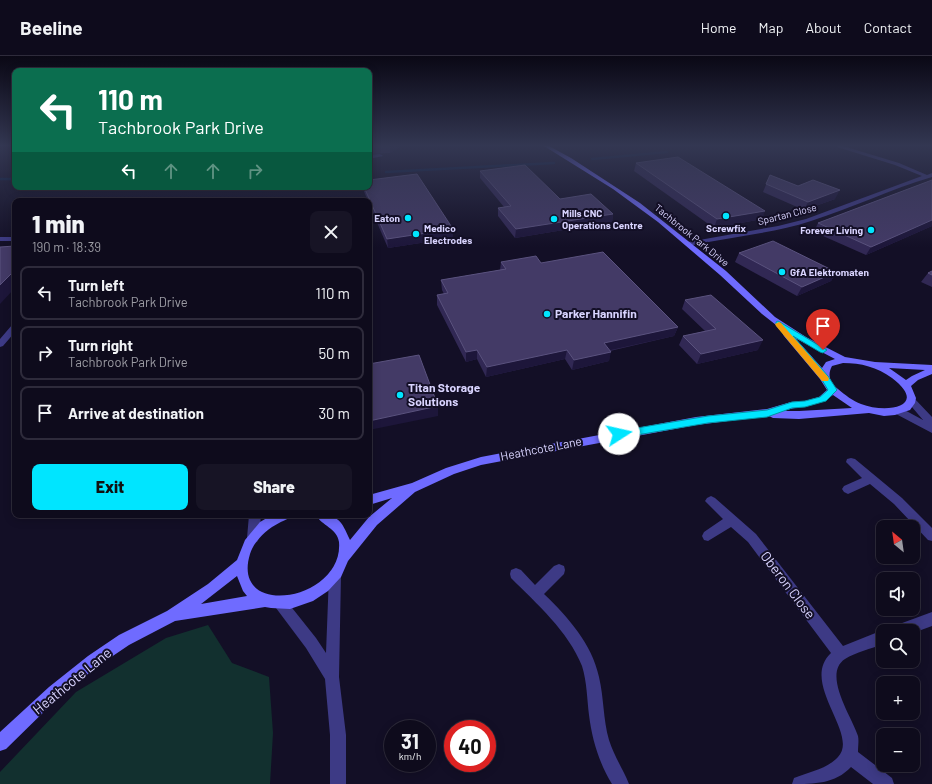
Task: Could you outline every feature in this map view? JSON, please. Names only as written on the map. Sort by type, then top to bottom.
[{"type":"street","name":"Tachbrook Park Drive","points":[[605,180],[688,244],[733,282],[778,324],[825,378],[833,390]]},
{"type":"street","name":"Spartan Close","points":[[688,244],[769,230],[808,220],[915,180]]},
{"type":"street","points":[[0,239],[12,239]]},
{"type":"street","name":"Tachbrook Park Drive","points":[[778,324],[813,345],[843,360]]},
{"type":"street","points":[[0,344],[12,330]]},
{"type":"street","points":[[825,378],[824,372],[829,364],[843,360],[856,360],[932,370]]},
{"type":"street","points":[[870,363],[894,375],[906,385],[912,400],[932,423]]},
{"type":"street","points":[[906,385],[915,378],[932,370]]},
{"type":"street","points":[[833,390],[846,400],[870,410]]},
{"type":"street","name":"Heathcote Lane","points":[[372,499],[415,487],[466,465],[504,456],[708,419],[767,413],[792,405],[805,404],[822,399],[833,390]]},
{"type":"street","points":[[899,412],[908,407],[912,400]]},
{"type":"street","points":[[767,413],[798,415],[870,410],[899,412],[932,429]]},
{"type":"street","points":[[851,462],[898,502],[932,536]]},
{"type":"street","points":[[848,489],[871,479]]},
{"type":"street","name":"Heathcote Lane","points":[[280,604],[291,603],[310,596],[322,589],[335,575],[343,559],[361,534],[373,521],[415,487]]},
{"type":"street","name":"Oberon Close","points":[[711,502],[756,544],[840,654]]},
{"type":"street","points":[[253,538],[255,518]]},
{"type":"street","points":[[280,518],[266,525],[253,538],[245,551],[241,564],[243,579],[251,592],[264,600],[280,604],[311,643],[332,677]]},
{"type":"street","points":[[327,518],[340,529],[344,542],[343,559]]},
{"type":"street","points":[[708,536],[732,520]]},
{"type":"street","name":"Heathcote Lane","points":[[0,743],[54,692],[93,661],[124,640],[172,616],[213,588],[241,564]]},
{"type":"street","points":[[535,594],[559,570]]},
{"type":"street","points":[[516,574],[570,633],[580,649],[588,665],[594,692],[599,732],[605,755],[621,784]]},
{"type":"street","points":[[335,575],[332,677],[338,735],[338,784]]},
{"type":"street","name":"Heathcote Lane","points":[[172,616],[264,600]]},
{"type":"street","points":[[918,624],[932,619]]},
{"type":"street","points":[[800,784],[824,775],[842,765],[849,755],[851,739],[846,721],[831,689],[828,677],[829,665],[833,658],[840,654],[876,640]]},
{"type":"street","points":[[849,755],[886,784]]},
{"type":"green space","points":[[208,625],[232,663],[269,677],[273,733],[270,784],[0,784],[0,772],[76,692],[166,638]]},
{"type":"building","points":[[372,180],[421,180],[453,229],[387,239],[372,205],[372,198],[369,198],[365,190],[372,190]]},
{"type":"building","points":[[488,180],[540,180],[560,199],[591,194],[613,214],[516,229],[498,208],[511,206]]},
{"type":"building","points":[[661,180],[715,180],[765,211],[717,219]]},
{"type":"building","points":[[768,180],[783,180],[798,186],[813,180],[840,190],[808,202],[766,184]]},
{"type":"building","points":[[932,180],[932,220],[871,247],[818,223]]},
{"type":"building","points":[[773,241],[836,272],[802,287],[739,253]]},
{"type":"building","points":[[12,246],[12,273],[0,285],[0,247]]},
{"type":"building","name":"Parker Hannifin","points":[[603,252],[678,327],[604,343],[611,352],[574,360],[567,350],[487,367],[477,350],[466,352],[437,295],[448,293],[441,280],[506,269],[501,262],[536,256],[541,263]]},
{"type":"building","points":[[711,295],[763,340],[701,354],[683,336],[716,329],[685,300]]},
{"type":"building","name":"Titan Storage Solutions","points":[[419,355],[438,406],[372,420],[372,363]]},
{"type":"slow traffic","points":[[779,324],[825,379]]},
{"type":"place","name":"Screwfix","points":[[726,216]]},
{"type":"place","name":"Eaton","points":[[408,218]]},
{"type":"place","name":"Mills CNC Operations Centre","points":[[554,219]]},
{"type":"place","name":"Forever Living","points":[[871,230]]},
{"type":"place","name":"Medico Electrodes","points":[[416,234]]},
{"type":"place","name":"GfA Elektromaten","points":[[782,272]]},
{"type":"place","name":"Parker Hannifin","points":[[547,314]]},
{"type":"place","name":"Titan Storage Solutions","points":[[400,395]]},
{"type":"route","points":[[619,434],[708,419],[767,413],[792,405],[805,404],[822,399],[833,390],[825,378],[778,324],[823,350]]}]
